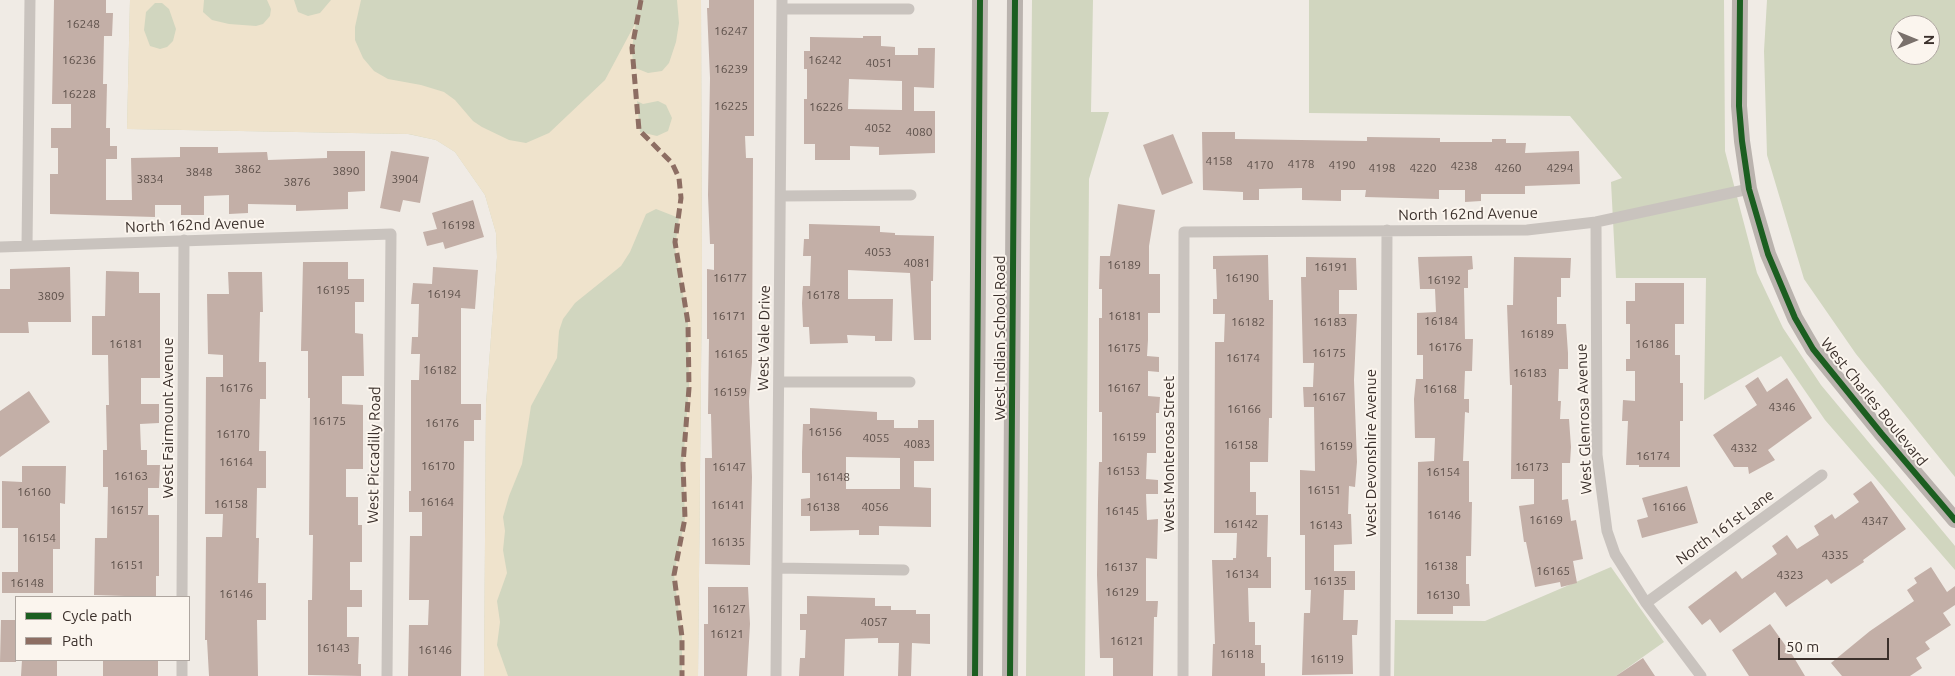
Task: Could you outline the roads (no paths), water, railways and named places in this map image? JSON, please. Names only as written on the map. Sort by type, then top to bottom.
[{"type":"main road","name":"West Indian School Road","points":[[975,676],[980,0]]},
{"type":"main road","name":"West Indian School Road","points":[[1010,676],[1015,0]]},
{"type":"main road","name":"West Charles Boulevard","points":[[1740,0],[1739,106],[1742,141],[1749,190],[1768,254],[1795,318],[1813,348],[1881,433],[1955,520]]},
{"type":"street","points":[[27,246],[30,0]]},
{"type":"street","points":[[782,4],[908,9]]},
{"type":"street","name":"West Vale Drive","points":[[776,676],[782,196],[782,4]]},
{"type":"street","name":"North 162nd Avenue","points":[[1184,232],[1527,230],[1596,222],[1749,190]]},
{"type":"street","points":[[782,196],[911,196]]},
{"type":"street","name":"West Glenrosa Avenue","points":[[1596,222],[1598,455],[1602,501],[1607,530],[1615,554],[1646,603],[1701,676]]},
{"type":"street","name":"West Devonshire Avenue","points":[[1385,676],[1387,230]]},
{"type":"street","name":"West Monterosa Street","points":[[1183,676],[1184,232]]},
{"type":"street","name":"North 162nd Avenue","points":[[0,247],[391,234]]},
{"type":"street","name":"West Piccadilly Road","points":[[387,676],[391,234]]},
{"type":"street","name":"West Fairmount Avenue","points":[[182,596],[184,240]]},
{"type":"street","points":[[779,382],[910,382]]},
{"type":"street","name":"North 161st Lane","points":[[1646,603],[1822,475]]},
{"type":"street","points":[[777,568],[904,570]]},
{"type":"street","points":[[182,661],[182,676]]}]
